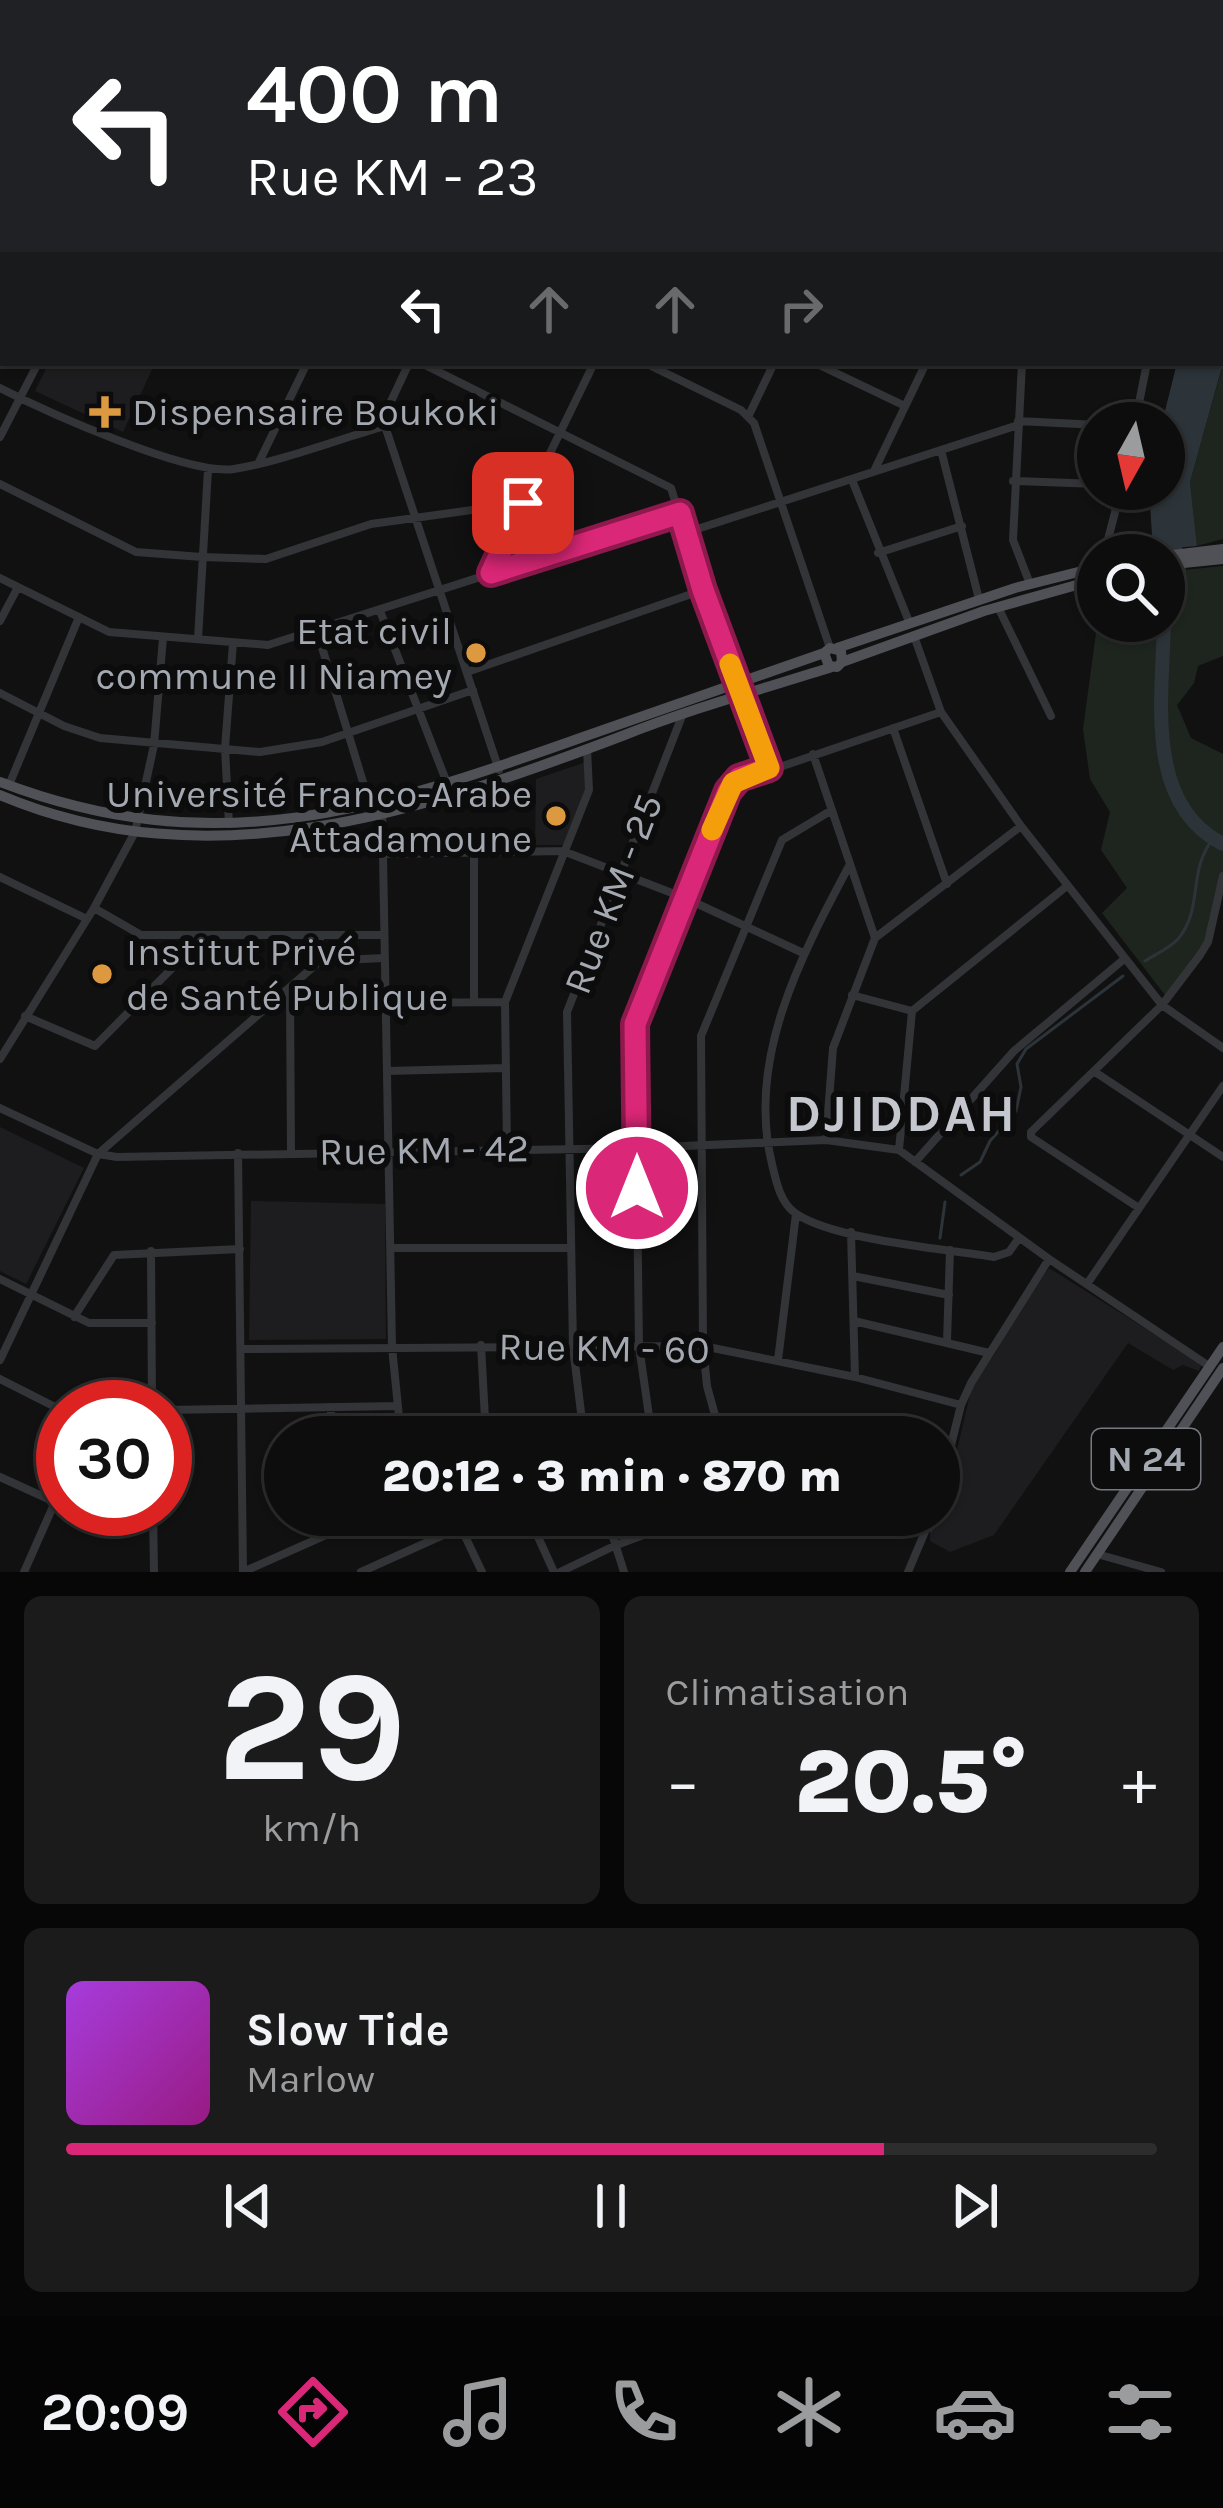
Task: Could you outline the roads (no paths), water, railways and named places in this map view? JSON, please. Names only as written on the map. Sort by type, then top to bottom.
[{"type":"main road","points":[[1187,557],[1223,549]]},
{"type":"main road","points":[[1187,557],[1223,559]]},
{"type":"main road","points":[[640,723],[682,716],[830,650],[912,630],[1030,584],[1077,572]]},
{"type":"main road","points":[[981,606],[998,607],[1077,585]]},
{"type":"main road","points":[[3,787],[42,810],[135,832],[273,834],[383,815],[740,689],[837,665],[912,630]]},
{"type":"main road","points":[[830,650],[824,662],[837,665]]},
{"type":"main road","points":[[3,787],[140,818],[229,824],[292,820],[587,749],[620,730]]},
{"type":"main road","name":"N 24","points":[[1085,1572],[1217,1376],[1223,1348]]},
{"type":"main road","name":"N 24","points":[[1070,1572],[1217,1376]]},
{"type":"street","points":[[0,437],[36,366]]},
{"type":"street","points":[[258,463],[306,366]]},
{"type":"street","points":[[408,366],[386,412],[385,426],[500,772]]},
{"type":"street","points":[[427,366],[666,484],[674,493],[703,590],[769,768]]},
{"type":"street","points":[[491,573],[592,366]]},
{"type":"street","points":[[651,366],[748,416],[760,437],[830,650]]},
{"type":"street","points":[[748,416],[773,366]]},
{"type":"street","points":[[821,366],[905,406]]},
{"type":"street","points":[[873,472],[925,366]]},
{"type":"street","points":[[1022,366],[1013,481],[1014,545],[1030,584]]},
{"type":"street","points":[[1139,402],[1146,366]]},
{"type":"street","points":[[0,388],[166,458],[208,470],[235,469],[385,426]]},
{"type":"street","points":[[685,533],[1018,423],[1077,424]]},
{"type":"street","points":[[941,450],[981,606]]},
{"type":"street","points":[[197,639],[208,470]]},
{"type":"street","points":[[852,479],[941,712],[1123,960],[1162,1005],[1223,1048]]},
{"type":"street","points":[[1013,481],[1077,483]]},
{"type":"street","points":[[0,484],[136,551],[202,557],[266,559],[359,527],[523,503]]},
{"type":"street","points":[[0,578],[109,632],[275,644],[680,513]]},
{"type":"street","points":[[880,552],[962,526]]},
{"type":"street","points":[[0,621],[18,587]]},
{"type":"street","points":[[467,672],[703,590]]},
{"type":"street","points":[[998,607],[1051,716]]},
{"type":"street","points":[[380,610],[447,783]]},
{"type":"street","points":[[3,787],[79,617]]},
{"type":"street","points":[[317,631],[348,733],[383,815],[392,1347],[398,1416]]},
{"type":"street","points":[[0,1059],[94,908],[135,832],[154,745],[163,638]]},
{"type":"street","points":[[229,824],[225,748],[233,643]]},
{"type":"street","points":[[0,694],[93,736],[154,745],[285,751],[472,690]]},
{"type":"street","points":[[649,1416],[639,1346],[635,1024],[685,898],[733,783],[941,712]]},
{"type":"street","name":"Rue KM - 25","points":[[580,1416],[571,1247],[568,1006],[682,716]]},
{"type":"street","points":[[893,728],[947,884]]},
{"type":"street","points":[[507,1148],[505,1002],[590,786],[587,749]]},
{"type":"street","points":[[813,754],[874,938]]},
{"type":"street","points":[[716,1416],[703,1346],[701,1036],[782,840],[832,811]]},
{"type":"street","points":[[826,1140],[831,1058],[874,938],[1021,826]]},
{"type":"street","points":[[474,850],[474,1001]]},
{"type":"street","points":[[384,854],[563,851],[685,898],[803,952]]},
{"type":"street","points":[[849,866],[803,952],[769,1060],[767,1145],[776,1185],[796,1214],[851,1232],[994,1257],[1009,1252],[1019,1238]]},
{"type":"street","points":[[1139,1208],[1031,1137],[1031,1132],[1162,1005],[1208,942],[1223,876]]},
{"type":"street","points":[[0,877],[87,919]]},
{"type":"street","points":[[898,1150],[912,1011],[1067,886]]},
{"type":"street","points":[[94,908],[141,935],[383,935]]},
{"type":"street","points":[[25,1016],[95,1046],[206,934]]},
{"type":"street","points":[[320,935],[320,961]]},
{"type":"street","points":[[1208,942],[1223,946]]},
{"type":"street","points":[[0,1360],[98,1154],[320,961],[384,958]]},
{"type":"street","points":[[915,1162],[1014,1052],[1123,960]]},
{"type":"street","points":[[290,990],[291,1152]]},
{"type":"street","points":[[852,995],[912,1011]]},
{"type":"street","points":[[386,1004],[505,1002]]},
{"type":"street","points":[[388,1071],[505,1068]]},
{"type":"street","points":[[1095,1072],[1223,1157]]},
{"type":"street","points":[[1087,1284],[1223,1086]]},
{"type":"street","name":"Rue KM - 42","points":[[0,1108],[98,1154],[703,1147],[826,1140],[898,1150],[1217,1376]]},
{"type":"street","points":[[238,1153],[243,1572],[323,1536]]},
{"type":"street","points":[[778,1360],[796,1214]]},
{"type":"street","points":[[851,1232],[855,1378]]},
{"type":"street","points":[[391,1248],[571,1247]]},
{"type":"street","points":[[74,1317],[114,1255],[240,1249]]},
{"type":"street","points":[[946,1342],[950,1250]]},
{"type":"street","points":[[151,1251],[152,1380]]},
{"type":"street","points":[[958,1416],[988,1353],[1049,1259]]},
{"type":"street","points":[[853,1276],[949,1295]]},
{"type":"street","points":[[0,1280],[98,1325],[152,1323]]},
{"type":"street","points":[[854,1321],[988,1353]]},
{"type":"street","points":[[482,1345],[484,1416]]},
{"type":"street","name":"Rue KM - 60","points":[[242,1349],[703,1346],[961,1405]]},
{"type":"street","points":[[0,1379],[36,1398]]},
{"type":"street","points":[[192,1410],[397,1406]]},
{"type":"street","points":[[331,1407],[331,1416]]},
{"type":"street","points":[[0,1477],[36,1492]]},
{"type":"street","points":[[24,1572],[42,1536]]},
{"type":"street","points":[[153,1536],[154,1572]]},
{"type":"street","points":[[361,1572],[441,1536]]},
{"type":"street","points":[[465,1536],[482,1572]]},
{"type":"street","points":[[539,1536],[557,1572],[637,1536]]},
{"type":"street","points":[[611,1536],[624,1572]]},
{"type":"street","points":[[908,1572],[924,1536]]},
{"type":"street","points":[[1096,1554],[1162,1572]]},
{"type":"waterway","points":[[1172,530],[1173,534]]},
{"type":"waterway","points":[[1163,642],[1161,713],[1169,775],[1180,803],[1197,826],[1223,844]]},
{"type":"waterway","points":[[1145,961],[1175,942],[1186,927],[1200,864],[1213,839]]},
{"type":"waterway","points":[[961,1175],[980,1162],[990,1141],[1016,1111],[1021,1087],[1017,1064],[1026,1049],[1123,976]]},
{"type":"waterway","points":[[940,1238],[945,1202]]},
{"type":"place","name":"Dispensaire Boukoki","points":[[105,412]]},
{"type":"place","name":"Etat civil commune II Niamey","points":[[476,653]]},
{"type":"place","name":"Université Franco-Arabe Attadamoune","points":[[556,816]]},
{"type":"place","name":"Institut Privé de Santé Publique","points":[[102,974]]},
{"type":"district","name":"DJIDDAH","points":[[902,1114]]}]
